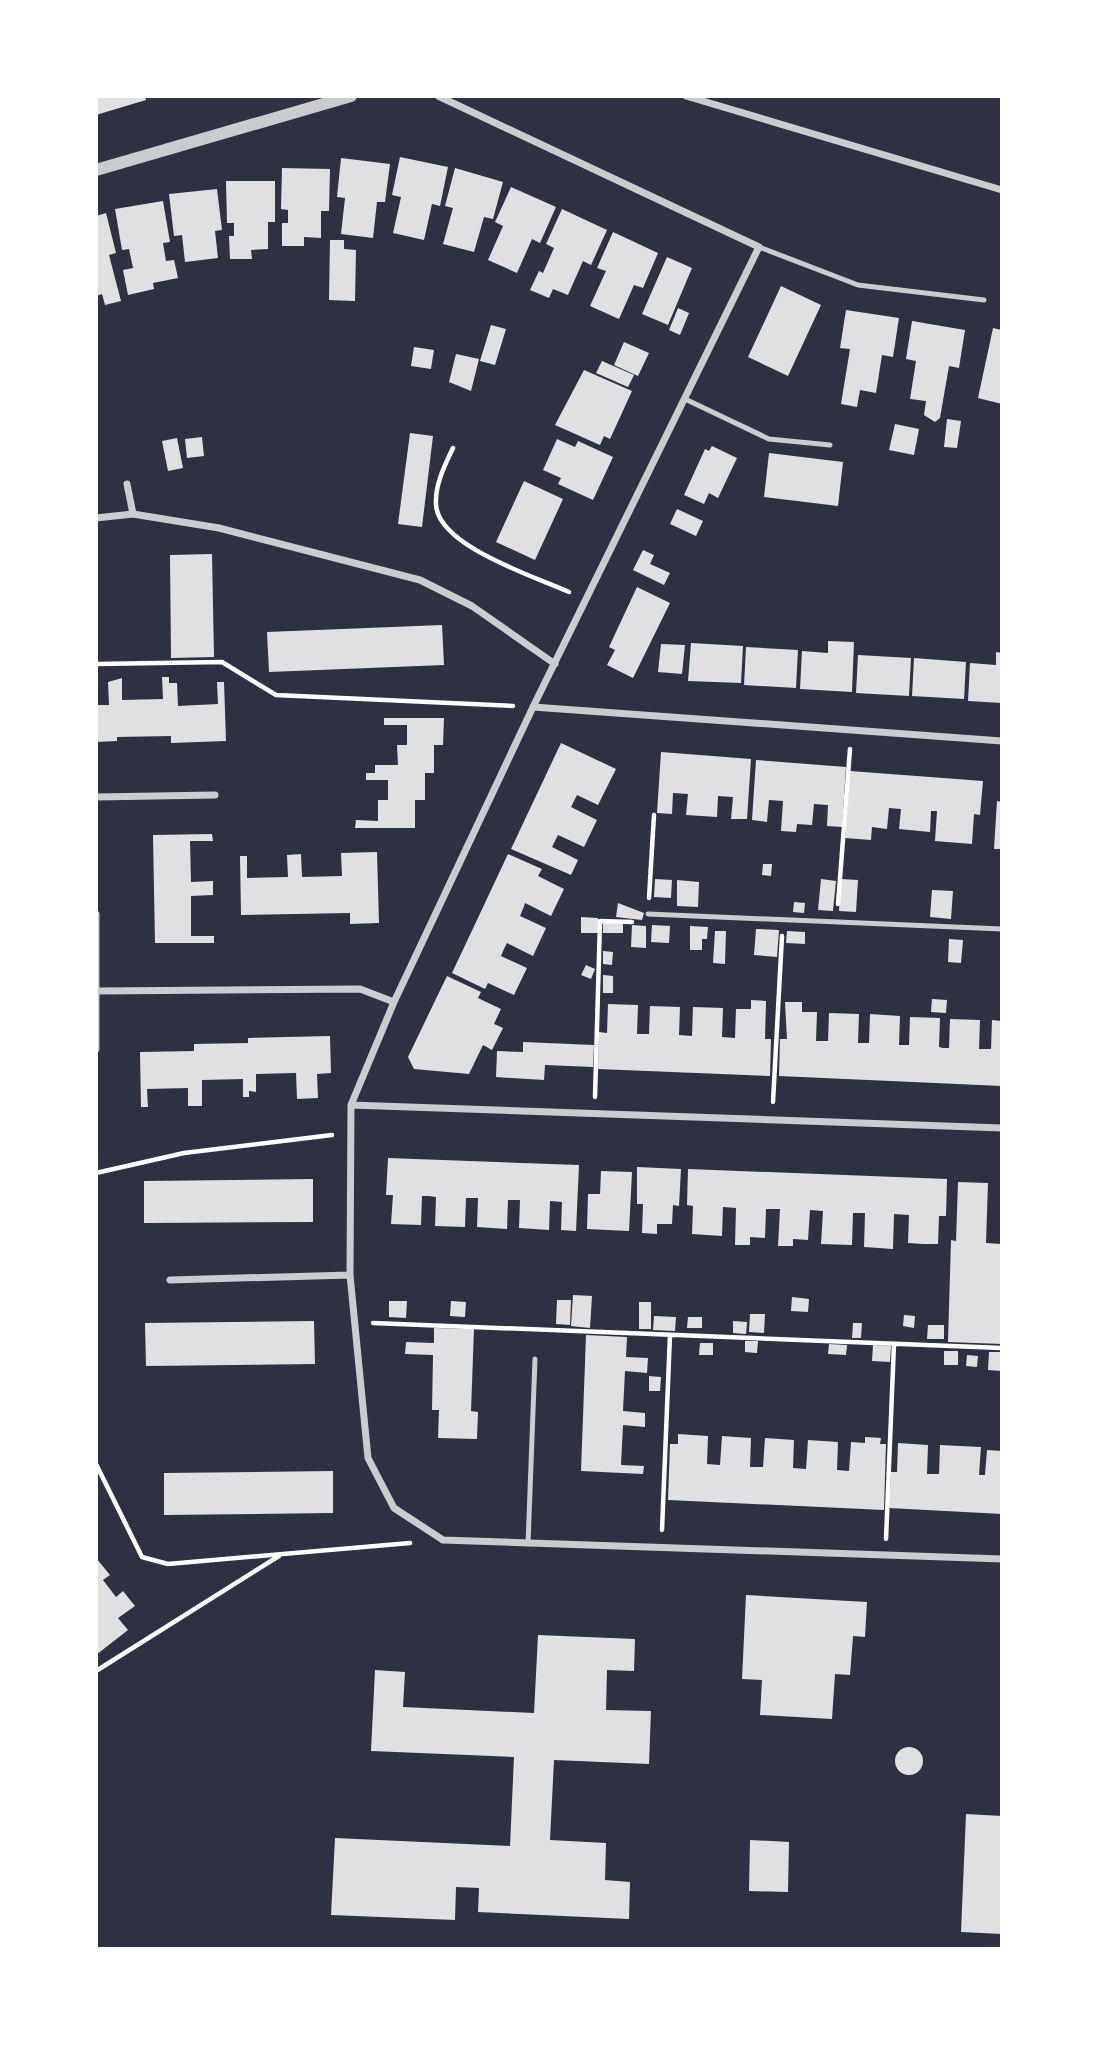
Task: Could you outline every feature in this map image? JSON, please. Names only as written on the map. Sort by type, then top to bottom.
[{"type":"street","points":[[96,170],[351,96]]},
{"type":"street","points":[[438,96],[759,247],[533,707],[394,1002],[351,1105],[350,1275],[368,1458],[394,1507],[443,1540],[1002,1559]]},
{"type":"street","points":[[686,96],[1002,190]]},
{"type":"street","points":[[127,484],[133,514]]},
{"type":"street","points":[[96,518],[133,514],[219,528],[420,580],[472,606],[555,664]]},
{"type":"street","points":[[533,707],[1002,741]]},
{"type":"street","points":[[96,797],[215,795]]},
{"type":"street","points":[[96,914],[96,1049]]},
{"type":"street","points":[[97,992],[360,989],[394,1002]]},
{"type":"street","points":[[351,1105],[1002,1128]]},
{"type":"street","points":[[170,1280],[350,1275]]},
{"type":"lane","points":[[759,247],[858,285],[984,300]]},
{"type":"lane","points":[[685,399],[769,439],[830,445]]},
{"type":"lane","points":[[649,914],[1002,929]]},
{"type":"lane","points":[[528,1544],[536,1359]]},
{"type":"path","points":[[453,448],[440,477],[436,505],[442,524],[474,550],[586,600]]},
{"type":"path","points":[[96,664],[222,662],[276,695],[533,707]]},
{"type":"path","points":[[836,922],[851,731]]},
{"type":"path","points":[[595,1114],[600,920],[648,922],[654,816]]},
{"type":"path","points":[[772,1120],[783,920]]},
{"type":"path","points":[[96,1173],[184,1153],[351,1132]]},
{"type":"path","points":[[354,1322],[1002,1348]]},
{"type":"path","points":[[662,1549],[670,1335]]},
{"type":"path","points":[[886,1556],[894,1344]]},
{"type":"path","points":[[96,1464],[142,1557],[168,1564],[443,1540]]},
{"type":"path","points":[[96,1671],[281,1555]]},
{"type":"building","points":[[96,96],[145,96],[146,100],[96,115]]},
{"type":"building","points":[[400,157],[448,167],[440,206],[432,204],[424,240],[393,233],[401,197],[392,195]]},
{"type":"building","points":[[341,158],[390,164],[385,202],[377,202],[373,238],[341,234],[345,198],[337,197]]},
{"type":"building","points":[[282,168],[330,169],[329,211],[321,211],[321,238],[304,237],[304,246],[282,246],[282,223],[288,223],[288,210],[281,209]]},
{"type":"building","points":[[455,168],[503,182],[493,219],[484,217],[474,252],[443,244],[453,208],[445,206]]},
{"type":"building","points":[[226,181],[275,181],[275,222],[268,222],[268,249],[251,250],[252,259],[230,259],[229,236],[234,236],[234,223],[227,223]]},
{"type":"building","points":[[511,187],[556,207],[540,243],[532,239],[517,273],[488,260],[503,226],[495,222]]},
{"type":"building","points":[[217,189],[222,230],[215,231],[218,258],[185,262],[182,235],[174,236],[169,194]]},
{"type":"building","points":[[163,201],[170,242],[163,243],[166,261],[174,260],[178,278],[153,283],[154,289],[128,295],[123,270],[133,268],[129,249],[122,250],[115,209]]},
{"type":"building","points":[[562,209],[607,230],[591,265],[583,261],[568,295],[553,289],[549,298],[530,290],[539,271],[543,273],[554,248],[546,244]]},
{"type":"building","points":[[106,213],[116,253],[109,255],[121,301],[105,305],[102,294],[96,296],[96,216]]},
{"type":"building","points":[[613,232],[658,253],[643,288],[634,285],[619,319],[590,306],[606,271],[597,268]]},
{"type":"building","points":[[330,240],[344,240],[344,249],[356,250],[355,301],[329,300]]},
{"type":"building","points":[[667,257],[692,268],[668,325],[642,314]]},
{"type":"building","points":[[781,286],[821,305],[788,376],[748,357]]},
{"type":"building","points":[[678,308],[689,313],[680,335],[669,330]]},
{"type":"building","points":[[846,310],[899,318],[893,357],[882,355],[876,393],[860,390],[857,407],[841,404],[850,349],[840,348]]},
{"type":"building","points":[[912,321],[965,330],[959,368],[949,366],[940,418],[935,422],[924,415],[926,401],[910,399],[916,361],[906,359]]},
{"type":"building","points":[[491,325],[506,329],[495,365],[480,361]]},
{"type":"building","points":[[993,328],[1002,330],[1002,404],[978,398]]},
{"type":"building","points":[[624,342],[649,353],[638,376],[614,365]]},
{"type":"building","points":[[414,347],[434,350],[431,369],[411,366]]},
{"type":"building","points":[[456,354],[479,359],[471,391],[449,382]]},
{"type":"building","points":[[602,361],[634,375],[628,387],[596,373]]},
{"type":"building","points":[[584,370],[632,391],[610,439],[604,436],[600,445],[555,425]]},
{"type":"building","points":[[947,419],[961,421],[957,448],[944,447]]},
{"type":"building","points":[[895,424],[919,429],[914,455],[889,450]]},
{"type":"building","points":[[410,433],[433,436],[422,527],[398,524]]},
{"type":"building","points":[[202,437],[204,456],[187,458],[185,439]]},
{"type":"building","points":[[177,438],[183,468],[168,471],[162,441]]},
{"type":"building","points":[[557,439],[575,447],[578,441],[613,457],[593,500],[558,484],[561,478],[543,470]]},
{"type":"building","points":[[712,446],[737,458],[718,498],[709,493],[704,504],[684,495],[705,449],[709,451]]},
{"type":"building","points":[[769,453],[843,462],[838,506],[764,497]]},
{"type":"building","points":[[524,481],[563,499],[535,560],[496,542]]},
{"type":"building","points":[[677,509],[703,521],[696,536],[670,524]]},
{"type":"building","points":[[643,550],[654,555],[650,564],[670,573],[664,585],[633,570]]},
{"type":"building","points":[[212,554],[214,657],[171,658],[170,555]]},
{"type":"building","points":[[637,587],[670,603],[633,678],[607,665],[615,650],[609,647]]},
{"type":"building","points":[[442,625],[444,665],[269,672],[267,632]]},
{"type":"building","points":[[828,641],[854,642],[852,692],[800,689],[802,651],[828,653]]},
{"type":"building","points":[[691,643],[743,646],[741,683],[688,681]]},
{"type":"building","points":[[661,644],[685,645],[682,674],[658,672]]},
{"type":"building","points":[[746,647],[798,650],[796,688],[744,685]]},
{"type":"building","points":[[996,652],[1002,653],[1002,703],[968,701],[970,663],[996,665]]},
{"type":"building","points":[[858,655],[911,658],[909,696],[856,693]]},
{"type":"building","points":[[914,658],[966,662],[964,699],[912,696]]},
{"type":"building","points":[[162,677],[169,677],[169,683],[177,683],[178,706],[218,704],[217,682],[224,682],[226,741],[171,743],[171,736],[117,737],[117,741],[96,742],[96,705],[109,705],[108,682],[122,678],[122,700],[163,699]]},
{"type":"building","points":[[384,718],[444,718],[443,745],[434,745],[434,773],[425,773],[425,800],[415,800],[415,828],[355,828],[356,820],[378,821],[378,800],[388,800],[388,780],[366,780],[366,773],[375,773],[375,765],[398,765],[397,745],[407,745],[407,725],[384,725]]},
{"type":"building","points":[[561,743],[616,769],[598,805],[577,795],[571,807],[597,820],[584,847],[558,835],[552,847],[578,860],[571,875],[511,849]]},
{"type":"building","points":[[661,752],[751,759],[747,819],[731,819],[733,797],[718,796],[717,817],[686,815],[688,794],[673,793],[672,814],[657,813]]},
{"type":"building","points":[[756,760],[846,767],[842,827],[827,826],[828,805],[814,804],[812,825],[797,824],[796,832],[781,831],[783,801],[769,800],[767,822],[752,820]]},
{"type":"building","points":[[850,771],[983,781],[980,815],[974,814],[972,844],[935,841],[937,811],[931,811],[930,832],[899,829],[901,809],[889,808],[887,829],[872,827],[871,840],[845,838]]},
{"type":"building","points":[[997,801],[1002,802],[1002,849],[994,849]]},
{"type":"building","points":[[212,834],[213,841],[190,841],[191,882],[213,881],[213,895],[191,896],[191,936],[214,936],[214,943],[155,943],[153,835]]},
{"type":"building","points":[[377,852],[379,923],[350,924],[350,913],[241,915],[240,856],[247,856],[247,878],[288,877],[287,855],[301,854],[302,877],[342,876],[341,853]]},
{"type":"building","points":[[508,854],[542,869],[538,876],[564,889],[551,916],[525,903],[520,916],[546,928],[533,956],[507,943],[504,949],[501,956],[527,968],[514,995],[488,983],[485,989],[452,973]]},
{"type":"building","points":[[763,864],[772,864],[771,876],[762,875]]},
{"type":"building","points":[[655,879],[672,880],[671,898],[654,897]]},
{"type":"building","points":[[821,879],[836,881],[833,911],[818,910]]},
{"type":"building","points":[[841,879],[858,880],[856,912],[839,911]]},
{"type":"building","points":[[677,880],[699,882],[698,907],[677,906]]},
{"type":"building","points":[[932,890],[953,891],[951,919],[930,917]]},
{"type":"building","points":[[794,902],[805,903],[804,913],[793,912]]},
{"type":"building","points":[[618,903],[644,913],[642,920],[616,917]]},
{"type":"building","points":[[581,917],[598,918],[598,933],[581,933]]},
{"type":"building","points":[[603,923],[623,923],[623,933],[603,933]]},
{"type":"building","points":[[632,925],[646,926],[646,948],[631,947]]},
{"type":"building","points":[[652,925],[670,926],[669,943],[651,942]]},
{"type":"building","points":[[690,926],[708,927],[707,939],[702,939],[702,950],[690,950]]},
{"type":"building","points":[[756,929],[779,930],[777,957],[754,955]]},
{"type":"building","points":[[715,931],[726,931],[725,964],[713,963]]},
{"type":"building","points":[[787,931],[805,932],[805,944],[786,943]]},
{"type":"building","points":[[949,939],[963,940],[961,963],[948,962]]},
{"type":"building","points":[[603,951],[613,952],[612,965],[603,964]]},
{"type":"building","points":[[586,965],[595,969],[591,979],[581,975]]},
{"type":"building","points":[[603,975],[613,976],[613,993],[603,993]]},
{"type":"building","points":[[447,976],[481,992],[478,998],[501,1009],[494,1024],[503,1028],[492,1050],[483,1045],[469,1074],[414,1069],[408,1057]]},
{"type":"building","points":[[932,999],[947,1000],[946,1013],[931,1012]]},
{"type":"building","points":[[751,1000],[766,1001],[765,1039],[771,1039],[770,1076],[598,1069],[599,1032],[607,1033],[608,1004],[638,1005],[637,1034],[649,1034],[650,1006],[680,1007],[679,1035],[692,1036],[693,1007],[723,1008],[722,1037],[735,1038],[736,1009],[751,1009]]},
{"type":"building","points":[[785,1002],[802,1002],[802,1012],[817,1012],[816,1041],[828,1041],[829,1013],[859,1014],[858,1043],[869,1043],[870,1014],[900,1016],[899,1045],[909,1045],[910,1017],[940,1018],[939,1047],[943,1048],[949,1048],[950,1019],[980,1020],[979,1049],[991,1049],[992,1020],[1002,1021],[1002,1086],[779,1076],[780,1039],[787,1039]]},
{"type":"building","points":[[330,1036],[331,1073],[317,1074],[318,1098],[297,1099],[296,1073],[256,1074],[256,1092],[249,1091],[249,1097],[243,1097],[243,1079],[202,1080],[202,1106],[188,1106],[188,1088],[147,1089],[148,1107],[141,1107],[140,1052],[194,1051],[194,1044],[248,1043],[248,1038]]},
{"type":"building","points":[[523,1042],[594,1045],[593,1067],[545,1065],[544,1080],[496,1077],[497,1051],[523,1052]]},
{"type":"building","points":[[388,1158],[579,1165],[576,1231],[561,1230],[562,1202],[550,1201],[549,1230],[519,1228],[520,1200],[508,1200],[507,1229],[477,1227],[478,1198],[466,1198],[465,1227],[435,1226],[436,1197],[429,1196],[422,1196],[421,1225],[391,1224],[393,1195],[386,1195]]},
{"type":"building","points":[[637,1167],[681,1169],[679,1206],[673,1205],[672,1224],[657,1224],[657,1234],[642,1233],[643,1204],[637,1204]]},
{"type":"building","points":[[688,1169],[947,1179],[946,1216],[939,1216],[938,1244],[923,1244],[908,1243],[909,1215],[894,1214],[893,1249],[864,1247],[865,1213],[853,1213],[852,1245],[821,1244],[823,1211],[810,1210],[808,1240],[793,1239],[793,1246],[778,1246],[780,1209],[766,1209],[765,1238],[750,1237],[750,1245],[735,1245],[736,1208],[723,1207],[722,1236],[692,1234],[693,1206],[687,1205]]},
{"type":"building","points":[[601,1171],[632,1172],[629,1231],[587,1229],[588,1194],[600,1194]]},
{"type":"building","points":[[313,1179],[313,1222],[144,1223],[144,1181]]},
{"type":"building","points":[[958,1182],[988,1183],[986,1243],[1002,1244],[1002,1344],[948,1342],[951,1240],[956,1241]]},
{"type":"building","points":[[573,1295],[592,1296],[590,1328],[571,1326]]},
{"type":"building","points":[[792,1297],[809,1299],[808,1312],[791,1311]]},
{"type":"building","points":[[557,1300],[571,1300],[570,1325],[556,1324]]},
{"type":"building","points":[[389,1301],[407,1301],[406,1318],[389,1317]]},
{"type":"building","points":[[451,1301],[466,1302],[465,1317],[450,1316]]},
{"type":"building","points":[[639,1302],[651,1302],[651,1329],[639,1329]]},
{"type":"building","points":[[750,1314],[765,1314],[764,1333],[749,1332]]},
{"type":"building","points":[[904,1315],[915,1316],[914,1328],[903,1326]]},
{"type":"building","points":[[654,1316],[676,1317],[675,1331],[653,1330]]},
{"type":"building","points":[[688,1317],[702,1317],[702,1328],[687,1328]]},
{"type":"building","points":[[314,1321],[315,1364],[146,1366],[145,1323]]},
{"type":"building","points":[[733,1321],[747,1322],[746,1334],[733,1333]]},
{"type":"building","points":[[853,1323],[862,1323],[861,1338],[852,1338]]},
{"type":"building","points":[[928,1325],[944,1325],[944,1339],[927,1339]]},
{"type":"building","points":[[434,1328],[474,1329],[471,1411],[478,1412],[477,1439],[438,1438],[439,1410],[432,1410],[433,1355],[405,1354],[406,1342],[434,1343]]},
{"type":"building","points":[[586,1335],[627,1337],[626,1357],[648,1358],[647,1373],[625,1371],[623,1411],[645,1413],[645,1427],[623,1425],[621,1465],[644,1466],[643,1474],[581,1471]]},
{"type":"building","points":[[745,1341],[758,1341],[757,1353],[745,1352]]},
{"type":"building","points":[[700,1343],[713,1343],[713,1355],[699,1355]]},
{"type":"building","points":[[829,1344],[847,1345],[846,1355],[828,1354]]},
{"type":"building","points":[[873,1345],[891,1346],[890,1362],[872,1361]]},
{"type":"building","points":[[944,1351],[958,1351],[958,1365],[944,1365]]},
{"type":"building","points":[[989,1352],[1002,1352],[1002,1371],[988,1370]]},
{"type":"building","points":[[967,1355],[978,1356],[977,1367],[966,1366]]},
{"type":"building","points":[[649,1376],[661,1377],[660,1391],[649,1391]]},
{"type":"building","points":[[678,1434],[708,1436],[707,1464],[720,1465],[722,1436],[751,1438],[750,1467],[763,1467],[765,1438],[794,1440],[793,1468],[806,1469],[808,1440],[838,1442],[837,1470],[849,1471],[851,1442],[865,1443],[865,1437],[881,1438],[880,1444],[886,1444],[884,1510],[668,1500],[670,1444],[678,1444]]},
{"type":"building","points":[[898,1443],[928,1445],[927,1474],[939,1474],[940,1445],[981,1447],[979,1475],[985,1475],[987,1450],[1002,1451],[1002,1514],[889,1508],[891,1472],[897,1472]]},
{"type":"building","points":[[333,1471],[333,1513],[164,1515],[164,1473]]},
{"type":"building","points":[[96,1558],[110,1575],[103,1580],[116,1597],[123,1591],[135,1606],[118,1618],[128,1630],[96,1655]]},
{"type":"building","points":[[746,1595],[867,1602],[865,1637],[853,1636],[850,1675],[835,1674],[832,1719],[760,1715],[762,1680],[742,1679]]},
{"type":"building","points":[[538,1635],[635,1639],[634,1671],[607,1670],[606,1710],[651,1711],[649,1764],[554,1760],[550,1840],[606,1843],[605,1880],[630,1882],[629,1919],[478,1912],[479,1888],[456,1887],[455,1920],[331,1915],[335,1838],[510,1846],[514,1757],[371,1751],[375,1670],[405,1672],[403,1707],[534,1713]]},
{"type":"building","points":[[909,1747],[919,1751],[923,1761],[919,1771],[909,1775],[899,1771],[895,1761],[899,1751]]},
{"type":"building","points":[[966,1814],[1002,1816],[1002,1934],[961,1932]]},
{"type":"building","points":[[750,1840],[789,1842],[788,1892],[749,1891]]}]
